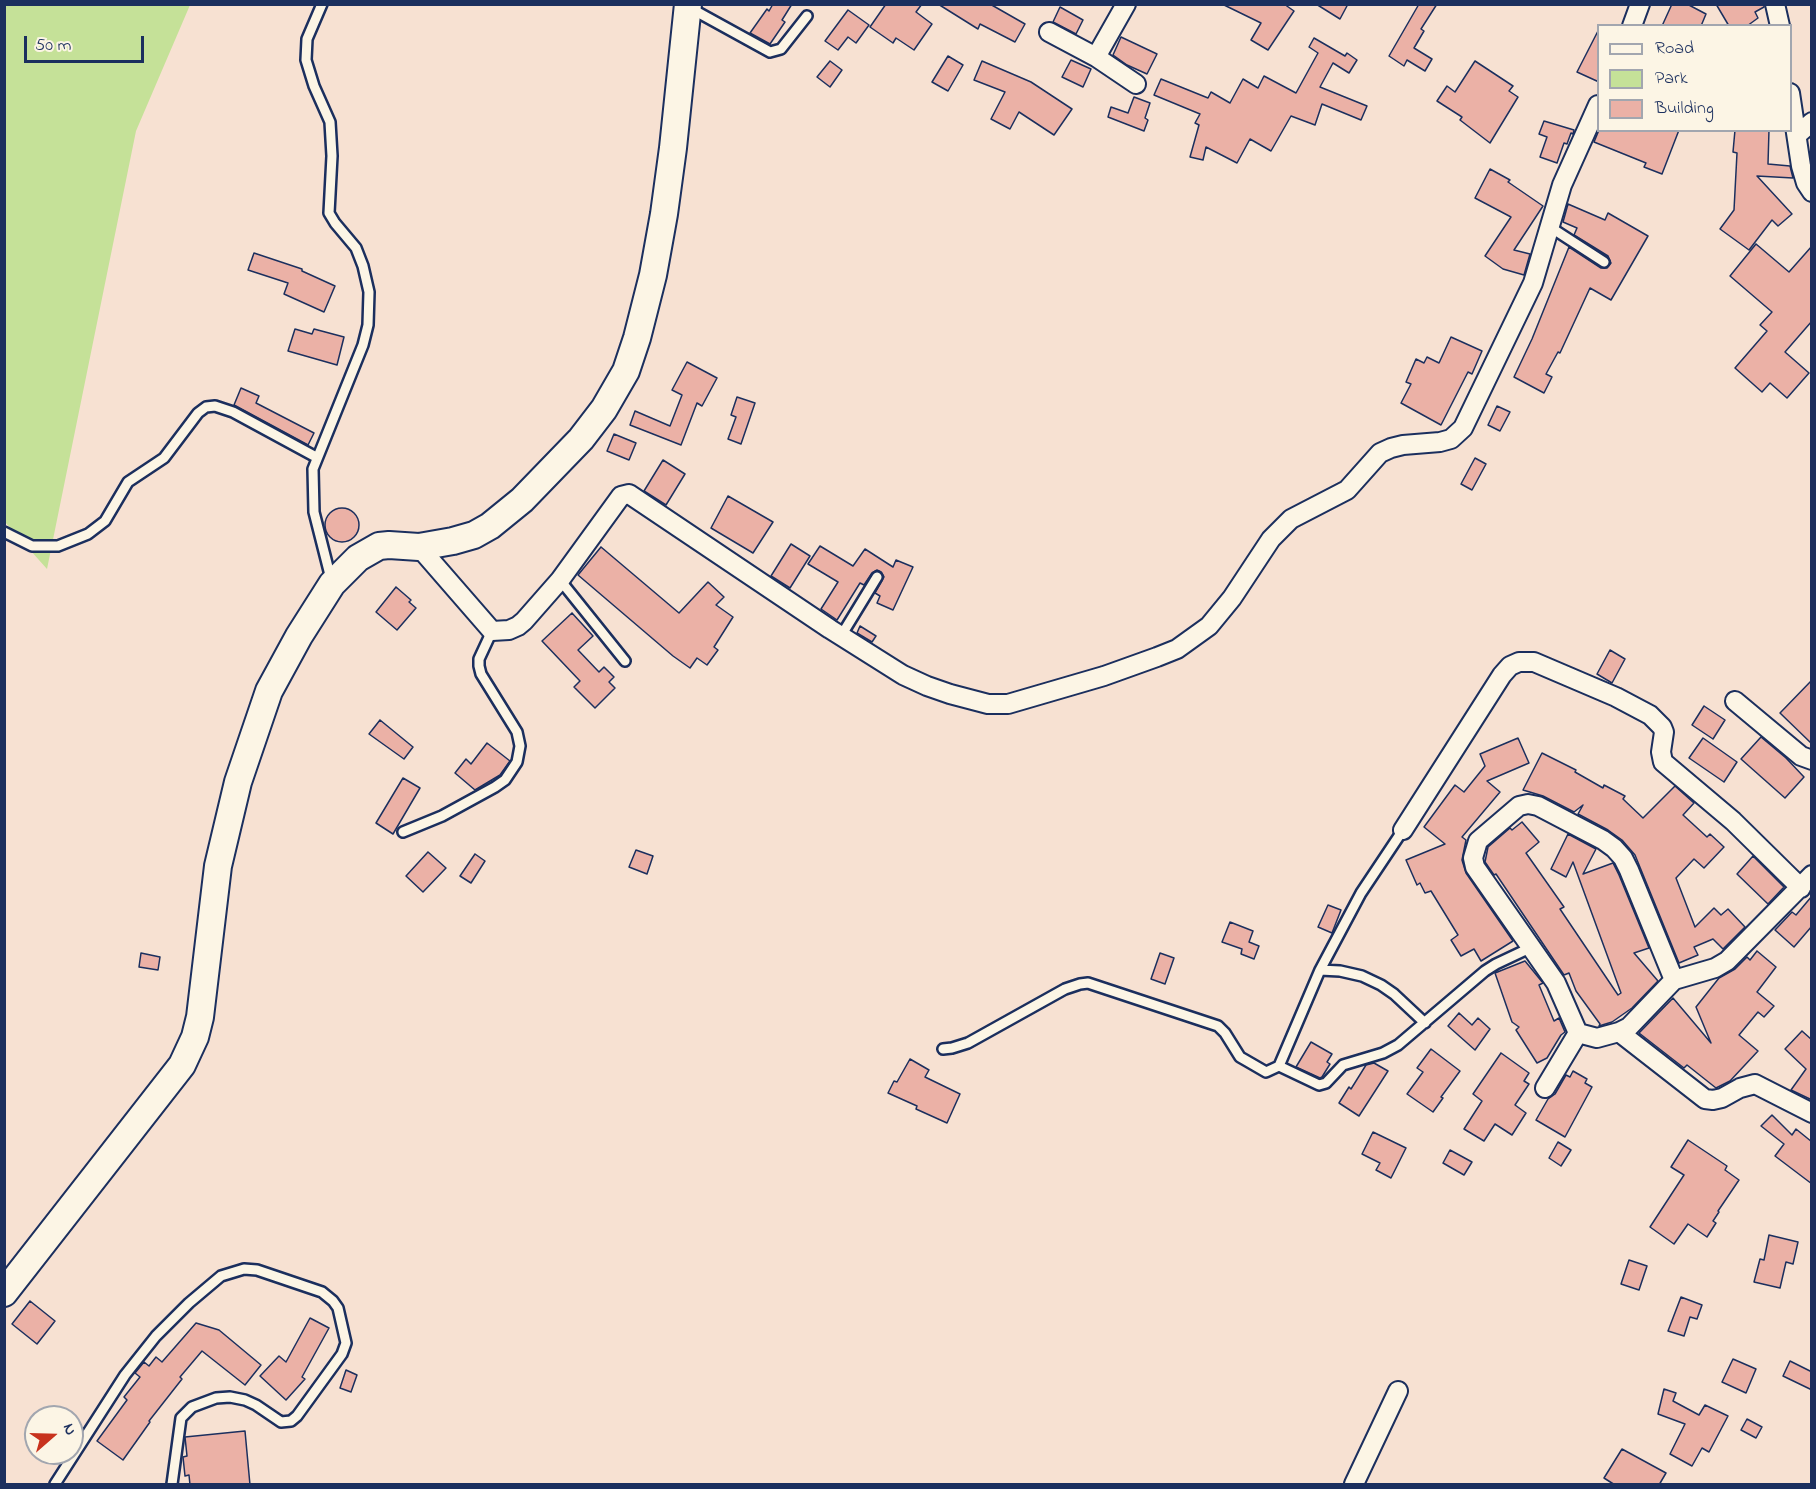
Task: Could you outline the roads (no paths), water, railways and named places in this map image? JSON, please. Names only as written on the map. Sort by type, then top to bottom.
[{"type":"street","points":[[1096,57],[1126,4]]},
{"type":"street","points":[[1633,24],[1640,4]]},
{"type":"street","points":[[1775,4],[1780,24]]},
{"type":"street","points":[[4,1293],[182,1065],[195,1037],[200,1017],[218,866],[237,782],[269,692],[299,636],[332,584],[358,558],[370,550],[388,545],[419,547],[453,541],[474,535],[490,526],[522,500],[581,439],[604,409],[626,371],[638,338],[664,214],[688,6]]},
{"type":"street","points":[[1049,33],[1096,57],[1136,84]]},
{"type":"street","points":[[1792,100],[1802,166],[1806,183],[1812,192]]},
{"type":"street","points":[[419,547],[492,631],[509,630],[518,626],[560,580],[621,496],[629,494],[903,675],[927,686],[979,702],[997,705],[1020,701],[1104,676],[1177,649],[1192,640],[1220,615],[1271,538],[1291,519],[1347,490],[1380,453],[1403,445],[1451,439],[1463,428],[1510,326],[1523,306],[1540,261],[1562,185],[1597,109]]},
{"type":"street","points":[[1797,135],[1812,122]]},
{"type":"street","points":[[1403,830],[1502,675],[1510,666],[1519,662],[1534,662],[1616,697],[1650,715],[1664,732],[1661,752],[1663,762],[1806,882],[1727,961],[1715,968],[1674,980],[1629,1027],[1620,1032],[1597,1038],[1578,1033]]},
{"type":"street","points":[[1735,701],[1801,756],[1812,760]]},
{"type":"street","points":[[1578,1033],[1556,983],[1475,867],[1473,858],[1478,841],[1519,806],[1528,804],[1538,806],[1604,840],[1623,858],[1674,980]]},
{"type":"street","points":[[1620,1032],[1705,1099],[1722,1098],[1740,1088],[1755,1084],[1812,1113]]},
{"type":"street","points":[[1545,1088],[1578,1033]]},
{"type":"street","points":[[1354,1485],[1398,1391]]},
{"type":"lane","points":[[322,4],[307,39],[306,60],[314,86],[330,122],[332,156],[329,213],[335,224],[356,248],[367,283],[368,303],[368,325],[363,345],[316,457],[312,479],[321,546],[332,584]]},
{"type":"lane","points":[[688,6],[770,52],[781,49],[807,16]]},
{"type":"lane","points":[[1550,227],[1604,262]]},
{"type":"lane","points":[[4,532],[32,546],[58,546],[88,534],[105,521],[128,482],[164,458],[198,413],[206,407],[215,406],[234,412],[316,457]]},
{"type":"lane","points":[[841,636],[877,577]]},
{"type":"lane","points":[[560,580],[625,662]]},
{"type":"lane","points":[[403,832],[442,816],[495,787],[505,780],[517,762],[520,746],[517,732],[481,674],[479,666],[479,659],[492,631]]},
{"type":"lane","points":[[943,1049],[968,1043],[1065,989],[1088,983],[1218,1026],[1240,1057],[1247,1062],[1266,1072],[1280,1066],[1320,970],[1361,893],[1403,830]]},
{"type":"lane","points":[[1280,1066],[1319,1085],[1326,1083],[1343,1065],[1383,1053],[1398,1045],[1485,971],[1532,947]]},
{"type":"lane","points":[[1320,970],[1340,971],[1362,976],[1381,985],[1425,1023]]},
{"type":"lane","points":[[55,1485],[125,1375],[156,1336],[189,1303],[221,1276],[243,1269],[257,1270],[322,1292],[333,1301],[338,1308],[346,1343],[342,1354],[297,1416],[291,1421],[281,1422],[256,1405],[230,1397],[216,1398],[192,1407],[181,1418],[172,1485]]}]
